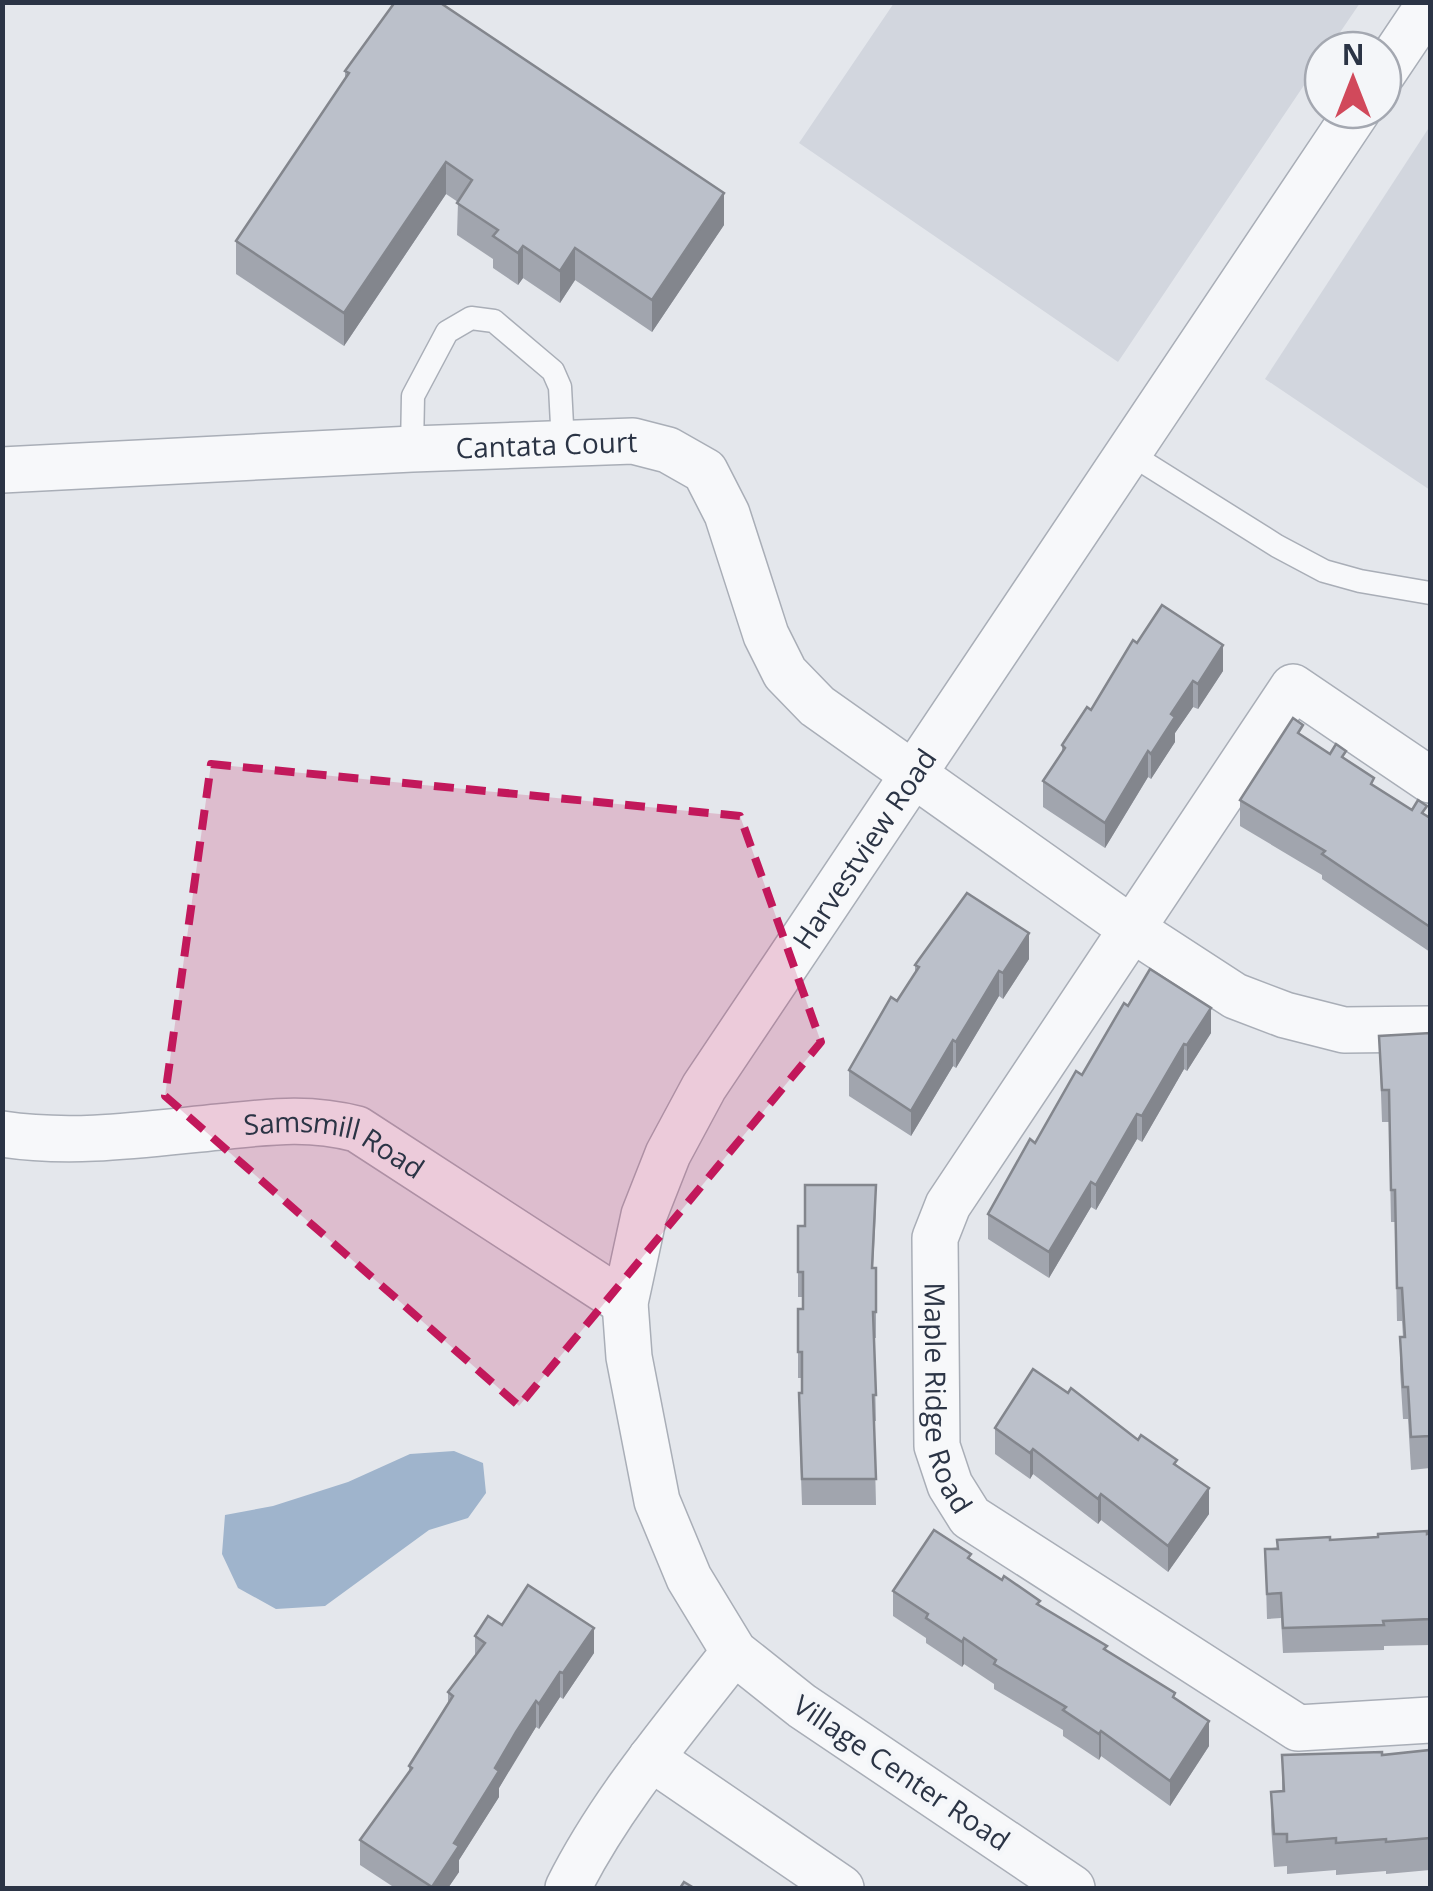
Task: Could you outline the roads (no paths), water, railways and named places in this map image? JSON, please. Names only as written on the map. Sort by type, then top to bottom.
[{"type":"street","points":[[1403,43],[1430,2]]},
{"type":"street","name":"Harvestview Road","points":[[734,1652],[689,1578],[657,1501],[628,1357],[625,1303],[644,1215],[668,1154],[704,1088],[1345,130]]},
{"type":"street","name":"Cantata Court","points":[[2,470],[633,441],[668,450],[705,472],[727,514],[766,636],[786,673],[817,706],[913,772]]},
{"type":"street","name":"Maple Ridge Road","points":[[1430,780],[1293,686],[948,1205],[934,1238],[937,1446],[950,1485],[970,1517],[1298,1728],[1430,1720]]},
{"type":"street","points":[[913,772],[1132,929],[1235,996],[1285,1015],[1344,1030],[1430,1029]]},
{"type":"street","name":"Samsmill Road","points":[[2,1134],[40,1140],[103,1138],[284,1120],[322,1120],[357,1129],[625,1303]]},
{"type":"street","points":[[568,1888],[588,1848],[651,1758],[734,1652]]},
{"type":"street","name":"Village Center Road","points":[[734,1652],[802,1706],[1072,1888]]},
{"type":"street","points":[[651,1758],[841,1888]]},
{"type":"lane","points":[[412,449],[413,396],[447,332],[470,318],[494,321],[553,371],[560,387],[563,444]]},
{"type":"lane","points":[[1129,454],[1324,571],[1430,593]]},
{"type":"water","points":[[454,1451],[483,1463],[486,1493],[468,1518],[429,1530],[325,1606],[276,1609],[238,1588],[222,1554],[225,1515],[273,1506],[348,1482],[410,1454]]}]
